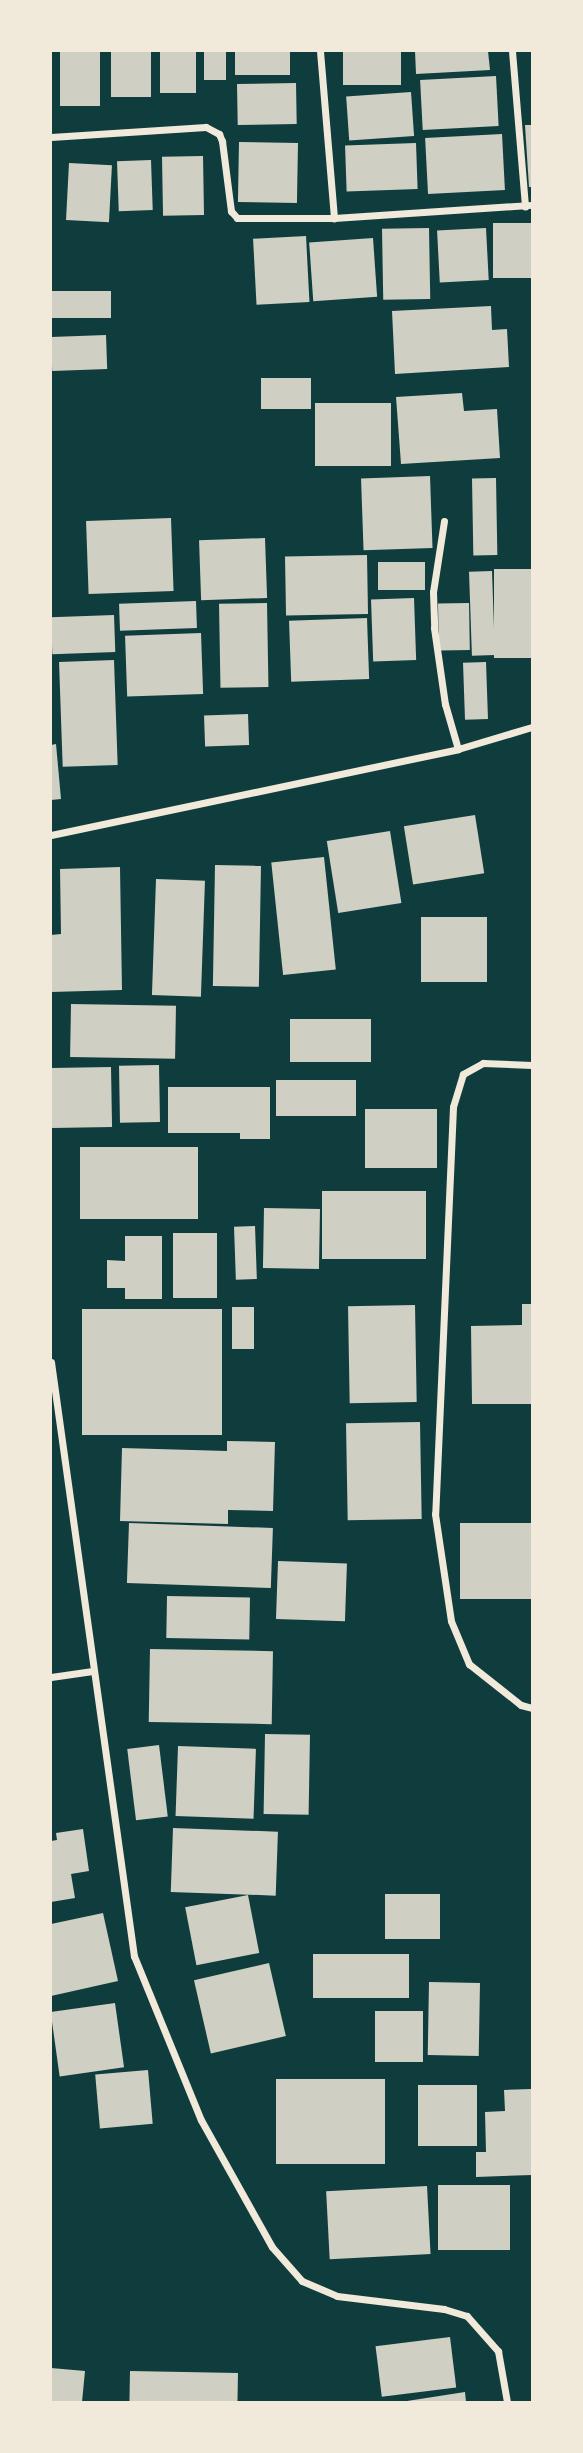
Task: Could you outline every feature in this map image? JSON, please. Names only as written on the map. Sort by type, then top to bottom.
[{"type":"street","points":[[320,51],[334,218]]},
{"type":"street","points":[[51,137],[206,127],[219,134],[222,141],[234,217],[334,218],[529,205],[512,51]]},
{"type":"street","points":[[444,522],[433,592],[434,628],[445,705],[458,749]]},
{"type":"street","points":[[51,835],[458,749],[532,727]]},
{"type":"street","points":[[532,1065],[483,1063],[463,1073],[453,1107],[436,1490],[436,1514],[451,1621],[469,1664],[521,1705],[532,1708]]},
{"type":"street","points":[[51,1362],[93,1671],[115,1801],[134,1956],[201,2120],[272,2247],[302,2281],[337,2296],[444,2309],[467,2316],[498,2351],[507,2402]]},
{"type":"street","points":[[51,1677],[93,1671]]},
{"type":"building","points":[[60,51],[100,51],[100,106],[60,106]]},
{"type":"building","points":[[111,51],[151,51],[151,97],[111,97]]},
{"type":"building","points":[[160,51],[196,51],[196,93],[160,93]]},
{"type":"building","points":[[204,51],[226,51],[226,80],[204,80]]},
{"type":"building","points":[[235,51],[290,51],[290,75],[235,75]]},
{"type":"building","points":[[343,51],[401,51],[401,85],[343,85]]},
{"type":"building","points":[[415,51],[488,51],[490,70],[416,74]]},
{"type":"building","points":[[496,76],[499,126],[423,130],[420,80]]},
{"type":"building","points":[[296,83],[297,124],[238,125],[237,84]]},
{"type":"building","points":[[411,92],[414,136],[349,140],[346,97]]},
{"type":"building","points":[[525,125],[532,125],[532,187],[529,187]]},
{"type":"building","points":[[502,134],[505,190],[428,194],[425,138]]},
{"type":"building","points":[[239,142],[298,143],[297,203],[238,202]]},
{"type":"building","points":[[416,143],[418,189],[347,191],[345,145]]},
{"type":"building","points":[[203,156],[204,215],[163,216],[162,157]]},
{"type":"building","points":[[151,160],[153,210],[119,211],[117,161]]},
{"type":"building","points":[[69,163],[112,165],[109,222],[66,220]]},
{"type":"building","points":[[493,223],[532,223],[532,278],[493,278]]},
{"type":"building","points":[[429,228],[430,299],[383,300],[382,229]]},
{"type":"building","points":[[486,228],[489,280],[440,282],[437,231]]},
{"type":"building","points":[[306,236],[309,302],[257,305],[253,239]]},
{"type":"building","points":[[373,238],[377,297],[313,301],[309,242]]},
{"type":"building","points":[[51,291],[111,291],[111,318],[51,318]]},
{"type":"building","points":[[491,306],[492,330],[507,329],[509,367],[395,374],[392,311]]},
{"type":"building","points":[[106,335],[107,369],[52,371],[51,337]]},
{"type":"building","points":[[261,378],[311,378],[311,409],[261,409]]},
{"type":"building","points":[[462,393],[464,411],[497,409],[500,458],[401,464],[396,397]]},
{"type":"building","points":[[315,403],[391,403],[391,466],[315,466]]},
{"type":"building","points":[[430,476],[433,548],[364,550],[361,478]]},
{"type":"building","points":[[472,478],[496,478],[497,555],[473,555]]},
{"type":"building","points":[[171,518],[174,591],[89,594],[86,521]]},
{"type":"building","points":[[265,538],[267,598],[201,600],[199,540]]},
{"type":"building","points":[[367,555],[368,614],[286,615],[285,556]]},
{"type":"building","points":[[378,562],[425,562],[425,590],[378,590]]},
{"type":"building","points":[[494,569],[532,569],[532,658],[494,658]]},
{"type":"building","points":[[492,571],[495,655],[472,656],[469,572]]},
{"type":"building","points":[[414,598],[416,660],[373,661],[371,600]]},
{"type":"building","points":[[196,601],[197,628],[120,631],[119,604]]},
{"type":"building","points":[[267,603],[268,687],[220,688],[219,604]]},
{"type":"building","points":[[469,603],[470,650],[439,651],[438,604]]},
{"type":"building","points":[[114,615],[115,652],[52,654],[51,617]]},
{"type":"building","points":[[367,618],[369,679],[291,682],[289,621]]},
{"type":"building","points":[[201,633],[203,694],[127,697],[125,636]]},
{"type":"building","points":[[114,660],[118,765],[63,767],[59,662]]},
{"type":"building","points":[[486,662],[488,719],[465,720],[463,663]]},
{"type":"building","points":[[248,714],[249,745],[205,747],[204,716]]},
{"type":"building","points":[[56,744],[61,799],[51,800],[51,745]]},
{"type":"building","points":[[475,815],[484,873],[413,885],[404,826]]},
{"type":"building","points":[[390,831],[401,903],[338,913],[327,841]]},
{"type":"building","points":[[324,857],[336,969],[283,975],[271,863]]},
{"type":"building","points":[[215,865],[261,866],[259,987],[213,986]]},
{"type":"building","points":[[120,867],[122,990],[51,992],[51,935],[61,934],[60,869]]},
{"type":"building","points":[[156,879],[205,881],[201,997],[152,995]]},
{"type":"building","points":[[421,917],[487,917],[487,982],[421,982]]},
{"type":"building","points":[[71,1004],[176,1006],[175,1059],[70,1057]]},
{"type":"building","points":[[290,1019],[371,1019],[371,1062],[290,1062]]},
{"type":"building","points":[[159,1065],[160,1122],[120,1123],[119,1066]]},
{"type":"building","points":[[111,1067],[112,1127],[52,1128],[51,1068]]},
{"type":"building","points":[[276,1080],[356,1080],[356,1116],[276,1116]]},
{"type":"building","points":[[168,1087],[270,1087],[270,1139],[240,1139],[240,1133],[168,1133]]},
{"type":"building","points":[[365,1109],[437,1109],[437,1168],[365,1168]]},
{"type":"building","points":[[80,1147],[198,1147],[198,1219],[80,1219]]},
{"type":"building","points":[[322,1191],[426,1191],[426,1259],[322,1259]]},
{"type":"building","points":[[264,1208],[320,1209],[319,1269],[263,1268]]},
{"type":"building","points":[[255,1226],[257,1279],[236,1280],[234,1227]]},
{"type":"building","points":[[173,1233],[217,1233],[217,1298],[173,1298]]},
{"type":"building","points":[[125,1236],[162,1236],[162,1299],[125,1299],[125,1288],[107,1288],[107,1260],[125,1261]]},
{"type":"building","points":[[522,1304],[532,1304],[532,1404],[472,1404],[471,1326],[522,1325]]},
{"type":"building","points":[[415,1305],[417,1402],[350,1403],[348,1306]]},
{"type":"building","points":[[232,1307],[254,1307],[254,1349],[232,1349]]},
{"type":"building","points":[[82,1309],[222,1309],[222,1435],[82,1435]]},
{"type":"building","points":[[420,1422],[422,1519],[348,1520],[346,1423]]},
{"type":"building","points":[[227,1441],[275,1442],[273,1511],[228,1510],[228,1524],[120,1521],[122,1448],[227,1451]]},
{"type":"building","points":[[129,1523],[273,1528],[271,1588],[127,1583]]},
{"type":"building","points":[[460,1523],[532,1523],[532,1599],[460,1599]]},
{"type":"building","points":[[278,1561],[347,1563],[345,1621],[276,1619]]},
{"type":"building","points":[[167,1596],[250,1597],[249,1639],[166,1638]]},
{"type":"building","points":[[150,1649],[273,1651],[272,1724],[149,1722]]},
{"type":"building","points":[[265,1734],[310,1735],[309,1815],[264,1814]]},
{"type":"building","points":[[159,1745],[168,1816],[136,1820],[127,1749]]},
{"type":"building","points":[[178,1746],[256,1749],[254,1819],[176,1816]]},
{"type":"building","points":[[173,1828],[278,1832],[276,1896],[171,1892]]},
{"type":"building","points":[[83,1829],[89,1871],[71,1874],[75,1898],[51,1902],[51,1841],[57,1840],[56,1833]]},
{"type":"building","points":[[385,1894],[440,1894],[440,1939],[385,1939]]},
{"type":"building","points":[[248,1895],[259,1953],[196,1965],[185,1907]]},
{"type":"building","points":[[103,1913],[118,1981],[51,1996],[51,1924]]},
{"type":"building","points":[[313,1954],[409,1954],[409,1998],[313,1998]]},
{"type":"building","points":[[269,1963],[286,2036],[211,2053],[194,1980]]},
{"type":"building","points":[[429,1982],[480,1983],[479,2056],[428,2055]]},
{"type":"building","points":[[115,2003],[124,2067],[60,2076],[51,2012]]},
{"type":"building","points":[[375,2011],[423,2011],[423,2062],[375,2062]]},
{"type":"building","points":[[148,2070],[153,2124],[100,2128],[95,2075]]},
{"type":"building","points":[[276,2079],[385,2079],[385,2164],[276,2164]]},
{"type":"building","points":[[418,2085],[477,2085],[477,2146],[418,2146]]},
{"type":"building","points":[[531,2089],[532,2175],[476,2177],[476,2152],[486,2152],[485,2112],[505,2111],[504,2090]]},
{"type":"building","points":[[438,2185],[510,2185],[510,2250],[438,2250]]},
{"type":"building","points":[[427,2186],[431,2254],[330,2259],[326,2191]]},
{"type":"building","points":[[450,2337],[456,2388],[382,2397],[376,2346]]},
{"type":"building","points":[[51,2368],[85,2371],[82,2402],[51,2402]]},
{"type":"building","points":[[130,2371],[238,2373],[237,2402],[129,2402]]},
{"type":"building","points":[[465,2392],[466,2402],[407,2402],[407,2401]]}]
